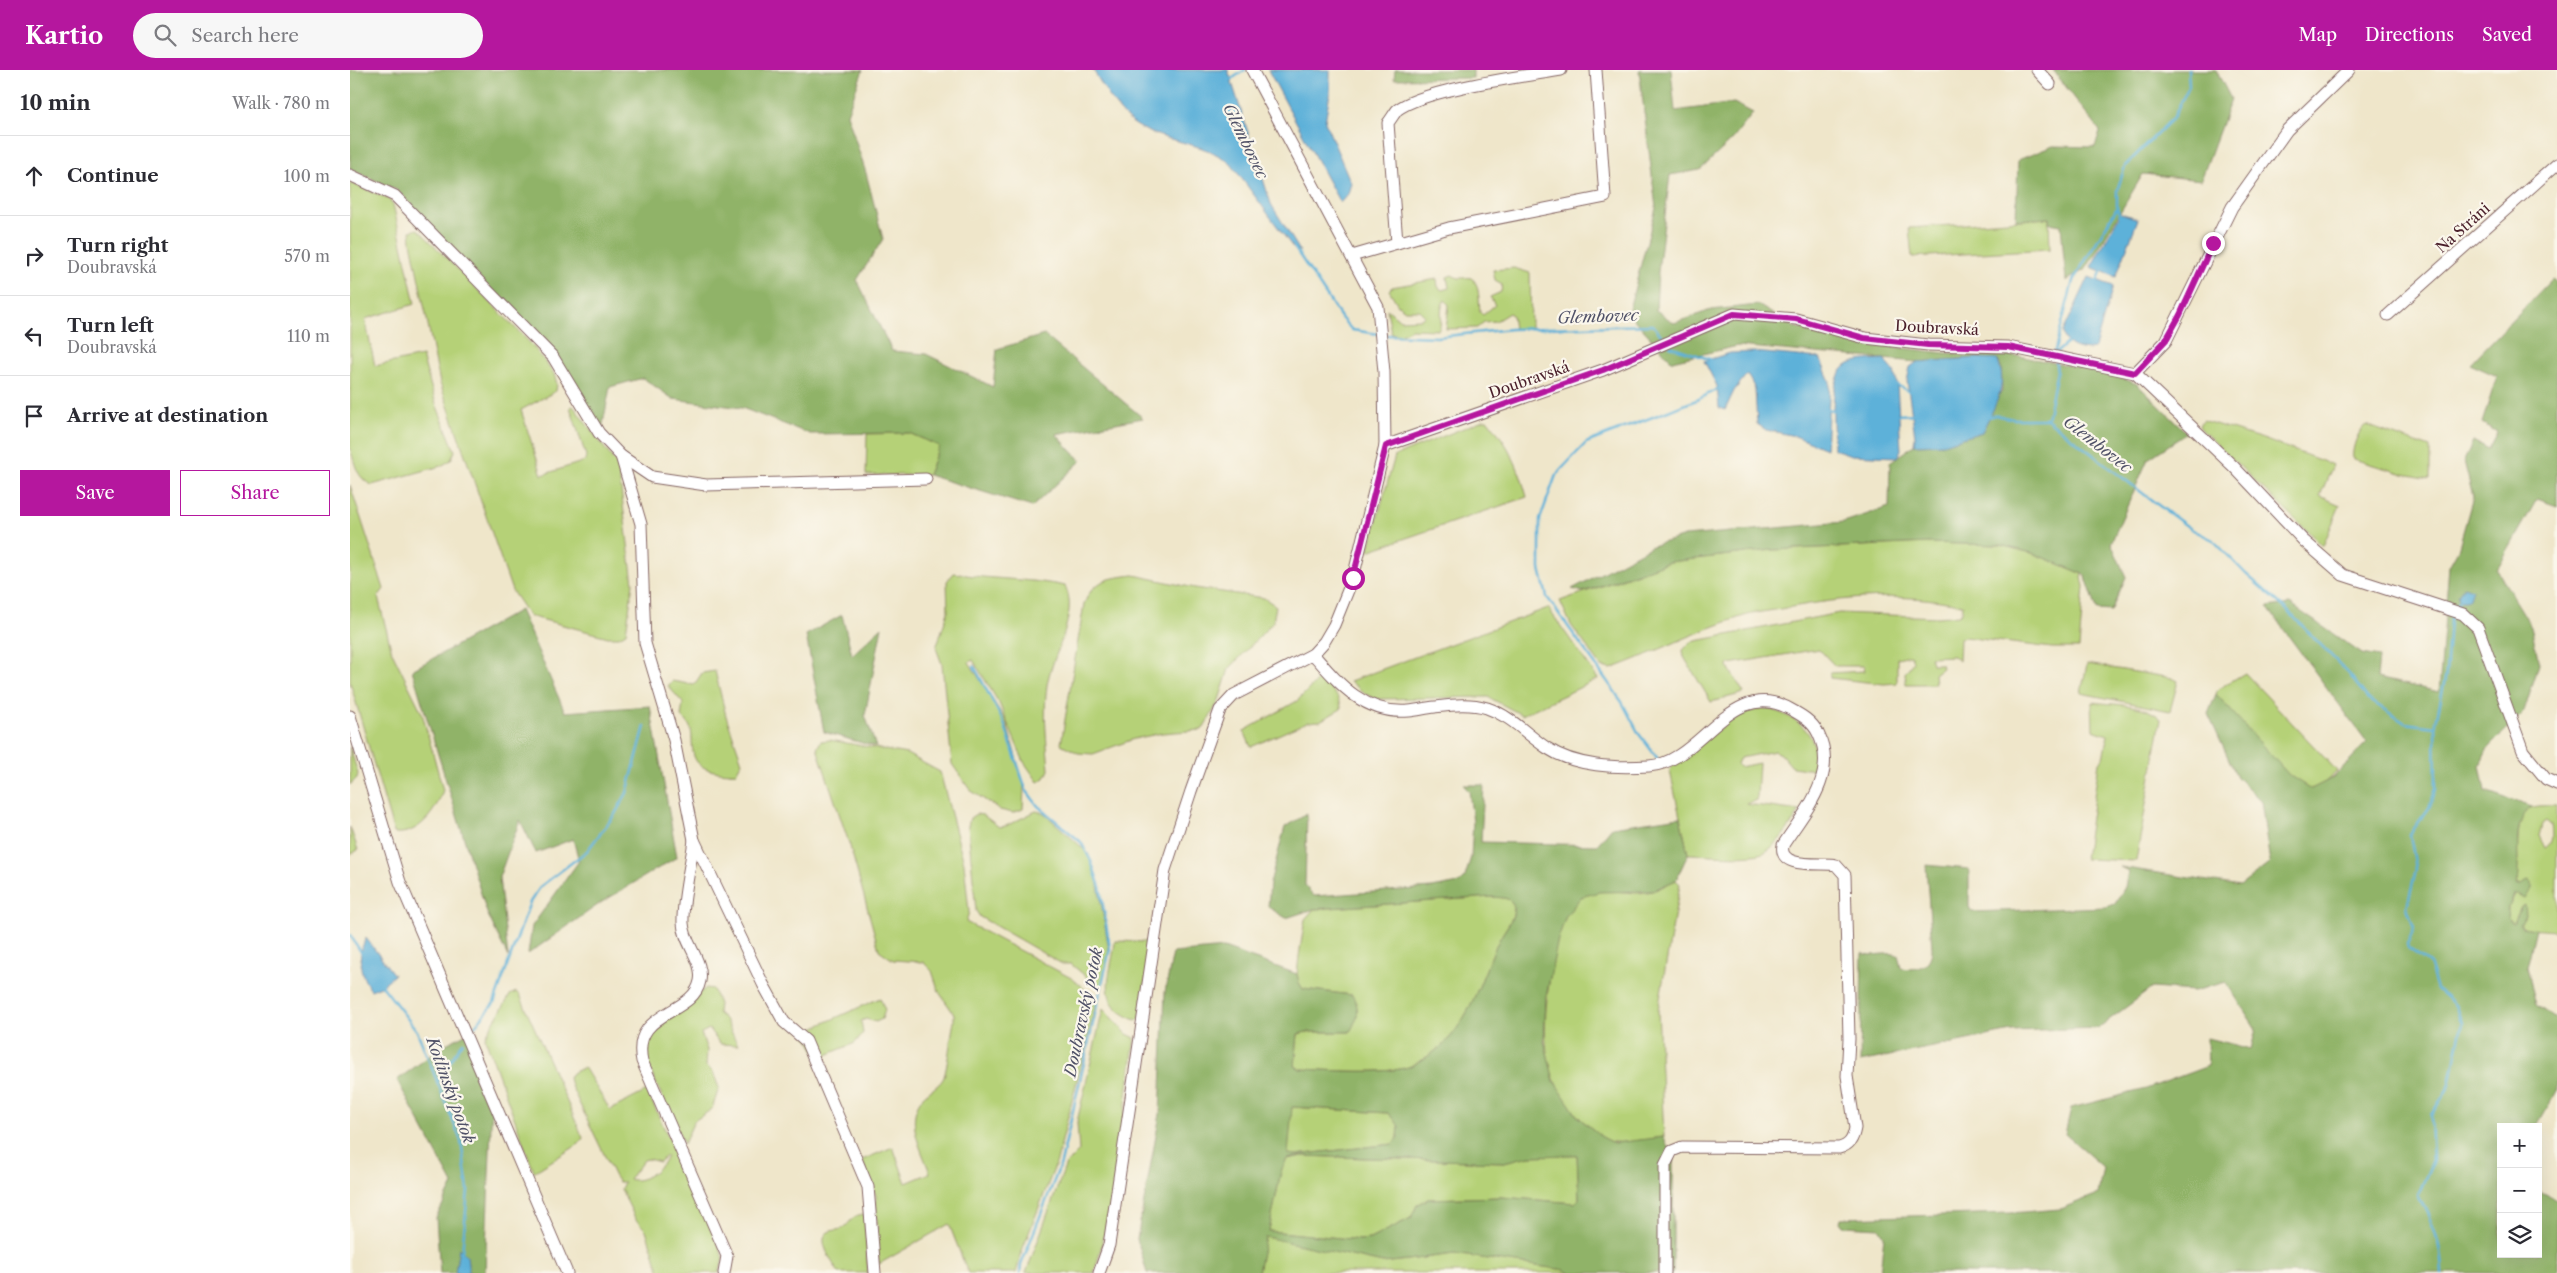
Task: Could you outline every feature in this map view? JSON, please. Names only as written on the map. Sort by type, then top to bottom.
[{"type":"street","points":[[1099,1273],[1109,1245],[1165,870],[1188,800],[1220,710],[1234,695],[1313,654],[1324,642],[1334,625],[1353,578],[1386,446],[1384,372],[1378,307],[1252,70]]},
{"type":"street","points":[[1397,243],[1388,123],[1396,111],[1440,94],[1535,72],[1561,70]]},
{"type":"street","points":[[1352,256],[1448,228],[1605,197],[1596,70]]},
{"type":"street","points":[[2037,70],[2050,84]]},
{"type":"street","points":[[2350,70],[2287,130],[2232,207],[2166,340],[2135,373],[2234,467],[2304,541],[2343,575],[2463,614],[2478,628],[2523,751],[2546,780],[2557,784]]},
{"type":"street","name":"Na Stráni","points":[[2388,314],[2557,164]]},
{"type":"street","points":[[350,175],[395,196],[553,357],[599,433],[621,456],[652,478],[706,485],[926,479]]},
{"type":"street","name":"Doubravská","points":[[1386,446],[1603,370],[1734,314],[1796,319],[1864,338],[1910,343],[2008,347],[2135,373]]},
{"type":"street","points":[[621,456],[641,524],[645,644],[674,740],[694,840],[763,984],[784,1022],[806,1041],[868,1187],[875,1273]]},
{"type":"street","points":[[1313,654],[1348,691],[1362,702],[1381,710],[1410,711],[1457,704],[1486,708],[1511,720],[1546,748],[1565,758],[1601,765],[1652,766],[1666,762],[1732,711],[1750,703],[1769,700],[1783,705],[1808,719],[1817,731],[1824,752],[1821,786],[1783,845],[1782,851],[1784,856],[1793,862],[1836,865],[1845,876],[1847,1076],[1855,1128],[1853,1136],[1850,1142],[1839,1148],[1682,1147],[1672,1151],[1665,1165],[1665,1273]]},
{"type":"street","points":[[350,716],[400,882],[567,1273]]},
{"type":"street","points":[[694,840],[683,923],[686,939],[698,963],[700,982],[693,995],[648,1028],[642,1038],[640,1050],[642,1061],[728,1256],[724,1273]]},
{"type":"green space","points":[[350,70],[863,70],[847,114],[866,173],[883,239],[857,280],[892,351],[926,354],[993,387],[997,349],[1044,335],[1143,418],[1056,434],[1081,461],[1032,507],[928,475],[939,446],[909,433],[810,434],[742,408],[673,399],[643,378],[610,387],[602,429],[561,364],[397,190],[350,169]]},
{"type":"green space","points":[[1395,70],[1473,70],[1473,78],[1394,79]]},
{"type":"green space","points":[[1639,70],[1671,70],[1675,111],[1734,103],[1753,113],[1733,139],[1700,170],[1670,175],[1658,272],[1656,310],[1674,323],[1711,310],[1758,305],[1794,327],[1868,344],[1945,353],[2018,356],[2105,372],[2137,384],[2187,433],[2148,459],[2111,543],[2126,577],[2111,611],[2097,610],[2086,577],[2081,573],[2032,553],[2000,545],[1928,543],[1772,550],[1669,562],[1583,592],[1572,589],[1652,546],[1685,536],[1844,522],[1889,507],[1890,462],[1914,445],[1943,444],[2002,391],[2001,367],[1997,359],[1977,358],[1917,362],[1738,346],[1672,361],[1628,313],[1656,208]]},
{"type":"green space","points":[[2053,70],[2216,70],[2231,99],[2201,180],[2143,174],[2086,269],[2066,281],[2061,225],[2049,223],[2049,218],[2016,220],[2018,160],[2053,146],[2095,147],[2100,131]]},
{"type":"green space","points":[[350,183],[387,198],[393,204],[415,304],[365,319],[375,366],[422,356],[436,404],[455,451],[451,460],[441,466],[372,485],[359,474],[350,448]]},
{"type":"green space","points":[[2049,218],[2050,249],[1912,257],[1909,228]]},
{"type":"green space","points":[[418,229],[533,346],[554,374],[557,384],[556,391],[521,410],[542,475],[585,461],[586,456],[570,407],[573,406],[618,466],[633,583],[626,633],[619,637],[608,637],[529,616],[512,591],[440,383],[411,242],[410,231]]},
{"type":"green space","points":[[1514,268],[1530,273],[1531,328],[1514,329],[1512,315],[1509,313],[1496,321],[1484,322],[1477,328],[1446,329],[1449,305],[1445,300],[1438,330],[1411,329],[1400,335],[1391,333],[1387,309],[1400,320],[1421,319],[1425,316],[1419,310],[1405,310],[1398,305],[1389,290],[1392,287],[1437,279],[1438,287],[1442,290],[1449,288],[1447,277],[1452,275],[1458,278],[1471,278],[1478,288],[1480,312],[1483,315],[1495,305],[1490,297],[1501,292],[1502,284],[1495,280],[1493,270]]},
{"type":"green space","points":[[2553,278],[2557,281],[2557,506],[2537,499],[2497,570],[2531,626],[2539,664],[2524,712],[2488,748],[2480,765],[2485,791],[2532,807],[2520,823],[2516,885],[2521,885],[2528,881],[2532,883],[2532,889],[2525,898],[2514,894],[2509,907],[2508,920],[2514,923],[2521,907],[2524,905],[2525,915],[2520,924],[2522,927],[2536,929],[2527,967],[2536,1005],[2557,1020],[2557,1091],[2538,1123],[2497,1123],[2497,1258],[2542,1258],[2542,1192],[2557,1200],[2557,1273],[1880,1273],[1884,1236],[1879,1228],[1843,1226],[1840,1222],[1841,1218],[2011,1213],[2060,1209],[2098,1194],[2103,1167],[2065,1134],[2071,1108],[2146,1089],[2208,1066],[2207,1038],[2251,1049],[2256,1029],[2226,982],[2194,991],[2152,988],[2098,1028],[2011,1031],[1860,1062],[1862,953],[1898,955],[1901,968],[1907,969],[1923,966],[1930,959],[1932,948],[1926,865],[1969,869],[1969,907],[1972,912],[2105,907],[2115,904],[2125,887],[2128,871],[2120,867],[2240,886],[2270,863],[2261,801],[2237,777],[2208,714],[2216,694],[2290,776],[2311,789],[2333,778],[2367,742],[2267,607],[2290,604],[2362,654],[2379,657],[2377,678],[2439,692],[2449,566],[2458,550],[2473,497],[2464,461],[2473,441],[2488,449],[2497,432],[2482,423],[2497,376],[2470,364]]},
{"type":"green space","points":[[1483,420],[1488,420],[1502,438],[1516,465],[1527,497],[1368,551],[1395,456]]},
{"type":"green space","points":[[2202,420],[2263,439],[2333,465],[2320,496],[2340,505],[2323,546],[2202,430],[2199,426]]},
{"type":"green space","points":[[2366,425],[2430,448],[2430,479],[2404,474],[2353,459],[2356,440],[2360,431]]},
{"type":"green space","points":[[909,433],[939,446],[928,475],[866,475],[867,434]]},
{"type":"green space","points":[[350,485],[384,589],[378,597],[392,652],[422,713],[443,790],[436,806],[426,820],[419,826],[403,833],[394,833],[350,682]]},
{"type":"green space","points":[[1928,543],[2000,545],[2032,553],[2081,573],[2084,586],[2079,648],[2052,648],[1964,637],[1960,639],[1959,661],[1953,656],[1930,657],[1932,664],[1941,664],[1942,668],[1934,674],[1935,684],[1906,684],[1905,673],[1913,662],[1911,655],[1897,658],[1897,683],[1884,684],[1830,678],[1830,673],[1865,671],[1864,666],[1835,666],[1819,649],[1729,664],[1728,667],[1744,693],[1711,702],[1684,657],[1683,650],[1691,642],[1839,613],[1938,617],[1959,615],[1962,612],[1963,605],[1918,598],[1896,597],[1830,601],[1757,613],[1708,629],[1611,669],[1602,667],[1571,625],[1560,601],[1669,562],[1772,550]]},
{"type":"green space","points":[[954,573],[1065,586],[1069,597],[1067,623],[1047,685],[1045,717],[1049,770],[1045,778],[1038,782],[1024,762],[999,703],[973,660],[969,662],[1006,721],[1024,785],[1023,809],[1013,813],[1000,810],[970,790],[952,764],[942,664],[936,648],[948,612],[947,581]]},
{"type":"green space","points":[[1134,575],[1195,588],[1264,598],[1276,606],[1273,622],[1229,669],[1218,703],[1202,730],[1162,733],[1134,739],[1093,754],[1078,753],[1061,744],[1084,604],[1093,589],[1103,581]]},
{"type":"green space","points":[[1548,608],[1598,679],[1522,715],[1488,697],[1377,699],[1365,694],[1350,681]]},
{"type":"green space","points":[[520,610],[565,712],[650,706],[677,857],[602,902],[528,954],[532,926],[579,861],[573,839],[536,853],[520,820],[499,877],[508,957],[487,913],[412,670]]},
{"type":"green space","points":[[842,615],[852,655],[882,627],[865,715],[876,747],[824,732],[806,635]]},
{"type":"green space","points":[[2087,664],[2172,678],[2178,681],[2170,711],[2081,693]]},
{"type":"green space","points":[[715,671],[726,716],[742,762],[736,773],[715,771],[702,766],[695,759],[691,732],[688,724],[681,717],[683,703],[668,686],[672,681],[694,685],[702,673]]},
{"type":"green space","points":[[2245,673],[2337,771],[2326,783],[2311,789],[2300,784],[2261,747],[2216,694],[2218,689]]},
{"type":"green space","points":[[1320,678],[1337,696],[1341,709],[1320,721],[1307,722],[1251,747],[1244,731],[1297,701]]},
{"type":"green space","points":[[2092,702],[2138,707],[2155,714],[2161,719],[2136,861],[2085,859],[2099,762],[2103,758],[2108,735],[2093,730]]},
{"type":"green space","points":[[1762,708],[1785,715],[1802,726],[1809,734],[1813,743],[1817,767],[1816,770],[1792,767],[1781,754],[1775,751],[1740,758],[1737,764],[1740,767],[1759,763],[1757,797],[1756,800],[1747,804],[1800,811],[1780,838],[1765,852],[1740,856],[1688,854],[1670,771],[1671,767],[1735,717]]},
{"type":"green space","points":[[830,740],[907,754],[940,772],[964,863],[969,912],[966,922],[1073,979],[1097,1000],[1057,1161],[1023,1248],[1016,1273],[968,1273],[949,1224],[879,1264],[876,1196],[862,1160],[893,1147],[906,1183],[930,1173],[916,1134],[914,1125],[915,1115],[917,1106],[923,1097],[943,1079],[954,1014],[939,992],[932,971],[923,962],[893,960],[879,950],[850,846],[817,748],[821,741]]},
{"type":"green space","points":[[350,747],[358,774],[357,778],[350,785]]},
{"type":"green space","points":[[1463,785],[1484,785],[1481,842],[1597,845],[1612,827],[1680,817],[1688,854],[1676,880],[1652,891],[1599,892],[1581,897],[1566,916],[1558,939],[1546,997],[1544,1040],[1554,1081],[1578,1117],[1602,1137],[1614,1143],[1664,1137],[1673,1160],[1673,1273],[1569,1273],[1565,1270],[1454,1254],[1383,1263],[1265,1237],[1258,1273],[1147,1273],[1137,1239],[1160,1114],[1165,992],[1173,953],[1224,948],[1297,974],[1303,989],[1352,995],[1357,1005],[1357,1014],[1350,1032],[1306,1032],[1298,1034],[1295,1066],[1300,1069],[1374,1071],[1401,1069],[1411,1066],[1444,1044],[1461,1023],[1494,950],[1511,919],[1514,911],[1513,903],[1505,898],[1492,897],[1314,909],[1286,918],[1268,907],[1270,883],[1285,827],[1307,814],[1305,886],[1314,896],[1432,888],[1459,883],[1465,877],[1471,857],[1473,822],[1469,791]],"holes":[[[1292,1107],[1388,1113],[1399,1126],[1398,1138],[1393,1144],[1296,1155],[1288,1154]],[[1577,1155],[1579,1199],[1575,1203],[1501,1197],[1428,1199],[1417,1205],[1411,1218],[1370,1239],[1360,1240],[1269,1231],[1281,1171],[1287,1159],[1302,1156],[1504,1162],[1529,1156]]]},
{"type":"green space","points":[[2557,806],[2557,931],[2527,929],[2520,924],[2525,915],[2521,907],[2514,923],[2508,920],[2509,907],[2515,894],[2518,893],[2525,898],[2521,885],[2516,885],[2521,819],[2526,811],[2533,807]],"holes":[[[2546,821],[2551,825],[2551,841],[2545,848],[2539,836],[2542,824]]]},
{"type":"green space","points":[[1036,811],[1044,813],[1088,853],[1097,879],[1109,950],[1101,989],[1071,964],[1062,964],[980,917],[976,911],[968,826],[970,818],[976,814],[983,815],[999,827],[1006,826]]},
{"type":"green space","points":[[350,827],[358,850],[350,855]]},
{"type":"green space","points":[[1676,880],[1680,884],[1658,1010],[1664,1137],[1612,1142],[1590,1127],[1572,1109],[1559,1090],[1551,1069],[1546,1047],[1545,1025],[1554,955],[1566,916],[1575,902],[1581,897],[1597,891],[1634,893],[1652,891]]},
{"type":"green space","points":[[1491,897],[1505,898],[1511,901],[1514,907],[1513,915],[1494,950],[1479,987],[1461,1023],[1449,1039],[1439,1048],[1411,1066],[1401,1069],[1357,1071],[1300,1069],[1295,1066],[1298,1034],[1306,1032],[1350,1032],[1352,995],[1303,989],[1299,983],[1297,974],[1305,919],[1314,909]]},
{"type":"green space","points":[[1115,941],[1151,942],[1140,1019],[1136,1020],[1123,1013],[1114,1006],[1110,997],[1108,987]]},
{"type":"green space","points":[[706,988],[713,989],[719,1004],[718,1013],[725,1019],[738,1045],[720,1044],[709,1029],[701,1033],[707,1050],[706,1066],[713,1072],[719,1088],[712,1109],[694,1121],[684,1144],[646,1061],[644,1044],[648,1033]]},
{"type":"green space","points":[[516,992],[520,995],[583,1138],[579,1144],[534,1172],[485,1038],[510,995]]},
{"type":"green space","points":[[880,998],[885,1010],[882,1019],[876,1022],[866,1019],[861,1021],[863,1033],[855,1043],[819,1058],[804,1032]]},
{"type":"green space","points":[[1103,1009],[1127,1034],[1135,1038],[1114,1186],[1102,1245],[1094,1273],[1026,1273],[1066,1164],[1079,1151],[1077,1122]]},
{"type":"green space","points":[[467,1033],[492,1102],[485,1273],[440,1273],[436,1218],[453,1184],[397,1080],[446,1044]]},
{"type":"green space","points":[[584,1067],[610,1110],[647,1091],[720,1248],[723,1259],[719,1273],[660,1273],[646,1230],[636,1220],[621,1189],[624,1182],[619,1182],[615,1177],[571,1086],[569,1078],[572,1073]],"holes":[[[667,1156],[665,1161],[651,1174],[640,1179],[629,1179],[644,1160],[660,1162]]]},
{"type":"green space","points":[[1291,1107],[1388,1113],[1399,1126],[1398,1138],[1393,1144],[1296,1155],[1287,1154]]},
{"type":"green space","points":[[1577,1154],[1579,1199],[1575,1203],[1501,1197],[1428,1199],[1417,1205],[1411,1218],[1370,1239],[1360,1240],[1269,1231],[1281,1171],[1287,1159],[1302,1156],[1504,1162],[1529,1156]]},
{"type":"green space","points":[[864,1214],[868,1273],[839,1273],[827,1253],[824,1237],[827,1233],[845,1227],[855,1217]]},
{"type":"green space","points":[[1264,1236],[1383,1263],[1454,1254],[1566,1270],[1569,1273],[1258,1273]]},
{"type":"water","points":[[1093,70],[1228,70],[1271,204],[1300,251],[1294,249],[1231,164],[1207,150],[1153,133],[1129,120],[1114,103]]},
{"type":"water","points":[[1268,70],[1330,70],[1330,92],[1325,122],[1351,183],[1348,194],[1340,203]]},
{"type":"water","points":[[2121,213],[2138,219],[2116,277],[2091,267]]},
{"type":"water","points":[[2089,277],[2113,286],[2095,347],[2090,350],[2076,348],[2069,344],[2063,332]]},
{"type":"water","points":[[1754,352],[1820,358],[1830,382],[1826,449],[1795,436],[1766,430],[1757,424],[1755,389],[1747,374],[1734,391],[1725,410],[1719,408],[1717,386],[1704,361],[1730,353]]},
{"type":"water","points":[[1977,358],[1997,359],[2002,378],[1999,397],[1982,432],[1943,444],[1914,445],[1915,436],[1907,381],[1910,367],[1917,362]]},
{"type":"water","points":[[1884,359],[1894,371],[1897,384],[1901,450],[1897,457],[1851,455],[1834,449],[1833,402],[1837,379],[1842,370],[1849,364],[1857,361]]},
{"type":"water","points":[[2464,586],[2472,589],[2469,598],[2465,601],[2459,601],[2458,595]]},
{"type":"water","points":[[366,938],[394,975],[381,986],[371,990],[364,978],[360,958]]},
{"type":"water","points":[[459,1248],[467,1256],[469,1273],[455,1273]]},
{"type":"waterway","name":"Glembovec","points":[[1230,80],[1245,70]]},
{"type":"waterway","points":[[2054,354],[2073,281],[2117,208],[2117,191],[2125,166],[2173,118],[2189,86],[2188,70]]},
{"type":"waterway","points":[[2117,208],[2121,218]]},
{"type":"waterway","name":"Glembovec","points":[[1294,247],[1342,319],[1352,330],[1378,334]]},
{"type":"waterway","points":[[2097,281],[2103,268]]},
{"type":"waterway","name":"Glembovec","points":[[1383,335],[1437,337],[1511,329],[1653,325],[1665,340]]},
{"type":"waterway","points":[[2055,354],[2068,342]]},
{"type":"waterway","name":"Glembovec","points":[[1670,346],[1712,360]]},
{"type":"waterway","points":[[2047,419],[2057,371],[2055,359]]},
{"type":"waterway","name":"Glembovec","points":[[1895,384],[1912,393]]},
{"type":"waterway","points":[[1658,759],[1639,734],[1622,702],[1547,597],[1540,569],[1540,519],[1556,475],[1586,443],[1699,399],[1721,387]]},
{"type":"waterway","points":[[1826,408],[1837,412]]},
{"type":"waterway","points":[[1898,415],[1915,414]]},
{"type":"waterway","name":"Glembovec","points":[[1988,417],[1995,415],[2013,419],[2047,419],[2191,529],[2213,540],[2246,574],[2286,609],[2349,674],[2368,699],[2405,723],[2435,727],[2436,789],[2429,808],[2410,834],[2416,869],[2407,907],[2414,928],[2407,944],[2408,948],[2429,963],[2437,989],[2455,1005],[2462,1023],[2450,1085],[2431,1115],[2433,1160],[2418,1195],[2438,1241],[2442,1273]]},
{"type":"waterway","points":[[2455,609],[2459,601]]},
{"type":"waterway","points":[[2435,727],[2446,674],[2450,621],[2453,614]]},
{"type":"waterway","name":"Doubravský potok","points":[[974,666],[1004,723],[1026,790],[1038,806],[1081,842],[1091,861],[1100,887],[1110,949],[1061,1163],[1021,1265],[1020,1273]]},
{"type":"waterway","points":[[469,1033],[494,1003],[530,902],[541,886],[587,851],[615,814],[627,793],[645,726]]},
{"type":"waterway","name":"Kotlinský potok","points":[[350,935],[363,955]]},
{"type":"waterway","name":"Kotlinský potok","points":[[380,983],[417,1031],[461,1141],[468,1190],[462,1253]]},
{"type":"waterway","points":[[437,1082],[463,1042]]},
{"type":"route","points":[[1353,578],[1386,446],[1603,370],[1734,314],[1796,319],[1864,338],[1928,345],[2008,347],[2135,373],[2166,340],[2180,315],[2213,243]]}]
